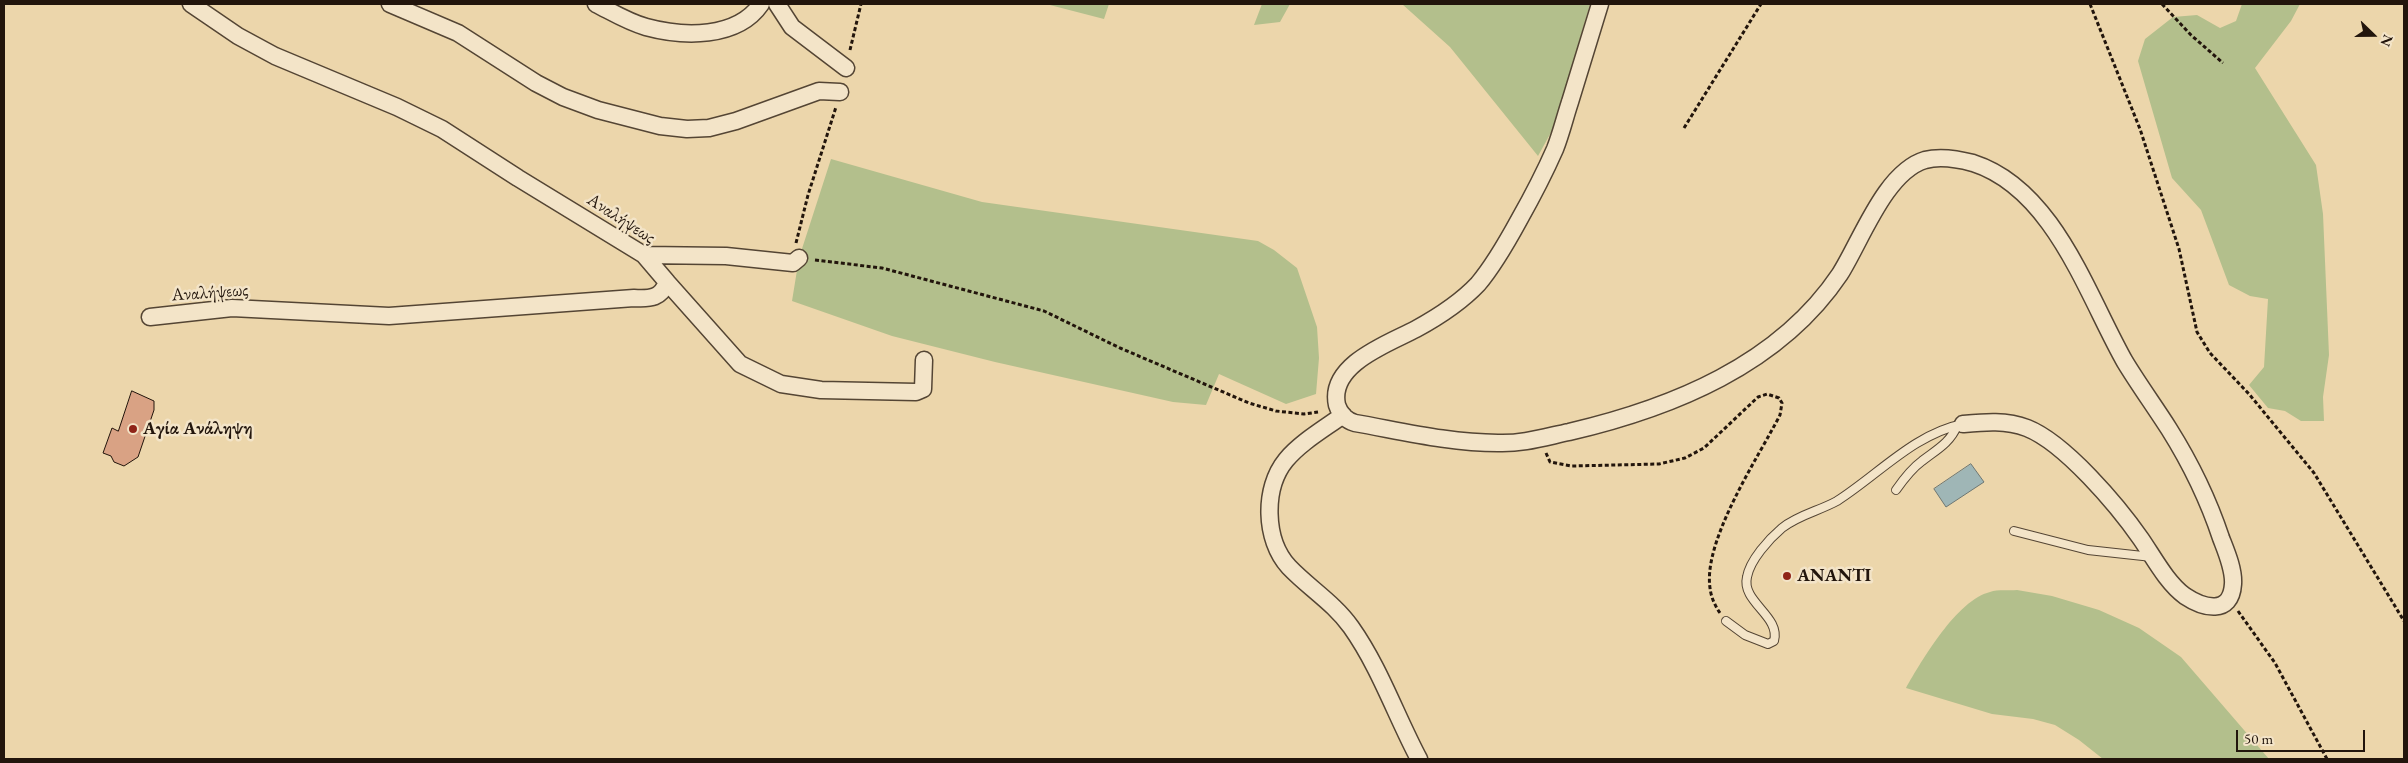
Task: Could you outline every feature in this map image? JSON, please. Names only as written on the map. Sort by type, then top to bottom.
[{"type":"street","points":[[390,4],[458,33],[536,83],[563,97],[598,110],[660,126],[687,129],[709,128],[736,121],[819,91],[840,92]]},
{"type":"street","points":[[596,4],[645,27],[686,33],[707,32],[744,22],[761,4]]},
{"type":"street","points":[[777,4],[792,27],[846,68]]},
{"type":"street","points":[[1600,4],[1556,147],[1531,199],[1498,256],[1477,285],[1448,308],[1416,329],[1376,348],[1357,361],[1340,383],[1337,396],[1341,412],[1355,423],[1450,439],[1498,443],[1543,438],[1632,415],[1695,390],[1747,362],[1791,330],[1827,292],[1892,186],[1903,173],[1924,161],[1964,160],[1981,166],[2013,185],[2042,214],[2062,242],[2124,360],[2170,430],[2199,482],[2217,526],[2232,575],[2233,585],[2229,598],[2223,604],[2211,608],[2192,600],[2180,592],[2130,524],[2103,492],[2068,458],[2035,432],[2000,422],[1960,425]]},
{"type":"street","name":"Αναλήψεως","points":[[150,317],[232,308],[389,316],[625,298],[652,299],[663,292],[667,282],[644,255],[442,129],[398,107],[275,56],[238,36],[200,6]]},
{"type":"street","points":[[644,255],[726,256],[796,261]]},
{"type":"street","points":[[667,282],[740,364],[781,384],[821,390],[916,392],[923,389],[924,360]]},
{"type":"street","points":[[1341,412],[1297,450],[1282,467],[1273,487],[1271,501],[1270,521],[1274,542],[1288,566],[1332,604],[1351,627],[1369,656],[1419,759]]},
{"type":"lane","points":[[1896,490],[1921,462],[1944,446],[1960,425]]},
{"type":"lane","points":[[1726,621],[1756,641],[1768,644],[1774,641],[1774,628],[1750,593],[1746,582],[1752,565],[1770,540],[1794,521],[1834,502],[1902,453],[1937,431],[1960,425]]},
{"type":"lane","points":[[2014,531],[2088,550],[2153,557]]},
{"type":"path","points":[[846,68],[861,4]]},
{"type":"path","points":[[1684,128],[1761,4]]},
{"type":"path","points":[[2090,4],[2146,147],[2179,249],[2197,332],[2210,353],[2249,394],[2314,473],[2404,621]]},
{"type":"path","points":[[2162,4],[2191,36],[2223,63]]},
{"type":"path","points":[[840,92],[834,118],[808,195],[796,261],[849,265],[900,272],[1044,311],[1120,348],[1258,406],[1276,411],[1304,414],[1341,412]]},
{"type":"path","points":[[1543,438],[1546,457],[1555,464],[1571,466],[1659,464],[1685,458],[1704,448],[1758,397],[1767,394],[1779,398],[1782,403],[1780,414],[1731,507],[1712,561],[1710,589],[1716,608],[1726,621]]},
{"type":"path","points":[[2229,598],[2275,663],[2327,759]]},
{"type":"green space","points":[[1046,4],[1109,4],[1104,19]]},
{"type":"green space","points":[[1262,4],[1290,4],[1280,22],[1254,25]]},
{"type":"green space","points":[[1402,4],[1590,4],[1554,127],[1538,156],[1450,47]]},
{"type":"green space","points":[[2242,4],[2300,4],[2291,21],[2255,68],[2316,165],[2323,214],[2329,355],[2323,397],[2324,421],[2301,421],[2285,411],[2268,408],[2249,385],[2264,367],[2268,299],[2250,296],[2229,285],[2201,210],[2172,178],[2138,61],[2145,39],[2173,17],[2197,15],[2220,28],[2236,21]]},
{"type":"green space","points":[[831,159],[982,202],[1258,241],[1274,250],[1297,268],[1317,327],[1319,358],[1316,394],[1286,404],[1219,374],[1206,405],[1173,402],[995,362],[892,336],[792,301],[799,258]]},
{"type":"green space","points":[[2017,590],[2052,596],[2099,610],[2139,628],[2181,657],[2269,759],[2103,759],[2079,740],[2055,725],[2033,719],[1992,714],[1906,688],[1931,647],[1965,606],[1978,597],[1990,592]]},
{"type":"water","points":[[1971,464],[1984,482],[1946,507],[1934,489]]},
{"type":"building","name":"Αγία Ανάληψη","points":[[132,391],[154,401],[154,410],[138,457],[124,466],[114,462],[111,456],[103,453],[112,428],[118,431]]},
{"type":"place","name":"Αγία Ανάληψη","points":[[133,429]]},
{"type":"place","name":"ΑΝΑΝΤΙ","points":[[1787,576]]}]
